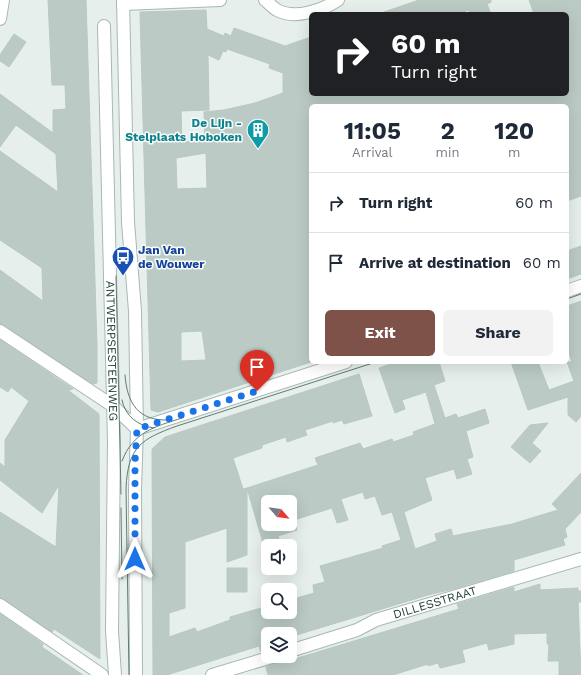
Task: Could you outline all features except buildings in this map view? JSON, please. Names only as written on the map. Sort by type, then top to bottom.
[{"type":"street","points":[[0,19],[4,6],[3,0]]},
{"type":"street","points":[[123,2],[220,0]]},
{"type":"street","points":[[265,0],[278,10],[299,14],[323,8],[338,0]]},
{"type":"street","name":"ANTWERPSESTEENWEG","points":[[123,2],[128,222],[135,311],[137,429],[135,489],[136,675]]},
{"type":"street","name":"ANTWERPSESTEENWEG","points":[[104,26],[113,406],[112,631],[115,675]]},
{"type":"street","points":[[569,290],[581,286]]},
{"type":"street","points":[[0,331],[113,406],[137,429],[340,364]]},
{"type":"street","name":"DILLESSTRAAT","points":[[297,649],[357,630],[376,620],[581,559]]},
{"type":"street","points":[[0,606],[102,675]]},
{"type":"street","points":[[212,675],[261,660]]},
{"type":"tram line","points":[[116,276],[121,494]]},
{"type":"tram line","points":[[569,298],[581,294]]},
{"type":"tram line","points":[[129,675],[126,488],[127,474],[130,463],[139,446],[154,435],[177,426],[370,364]]},
{"type":"tram line","points":[[125,375],[128,394],[136,408],[142,414],[149,417],[158,420],[168,420]]},
{"type":"tram line","points":[[122,400],[126,411],[133,419],[143,425],[154,428]]},
{"type":"tram line","points":[[122,461],[132,443],[138,437],[162,424],[182,418]]},
{"type":"tram line","points":[[121,508],[122,579]]},
{"type":"place","name":"De Lijn - Stelplaats Hoboken","points":[[258,150]]},
{"type":"place","name":"Jan Van de Wouwer","points":[[123,276]]},
{"type":"route","points":[[135,559],[135,462],[137,429],[257,391]]}]
